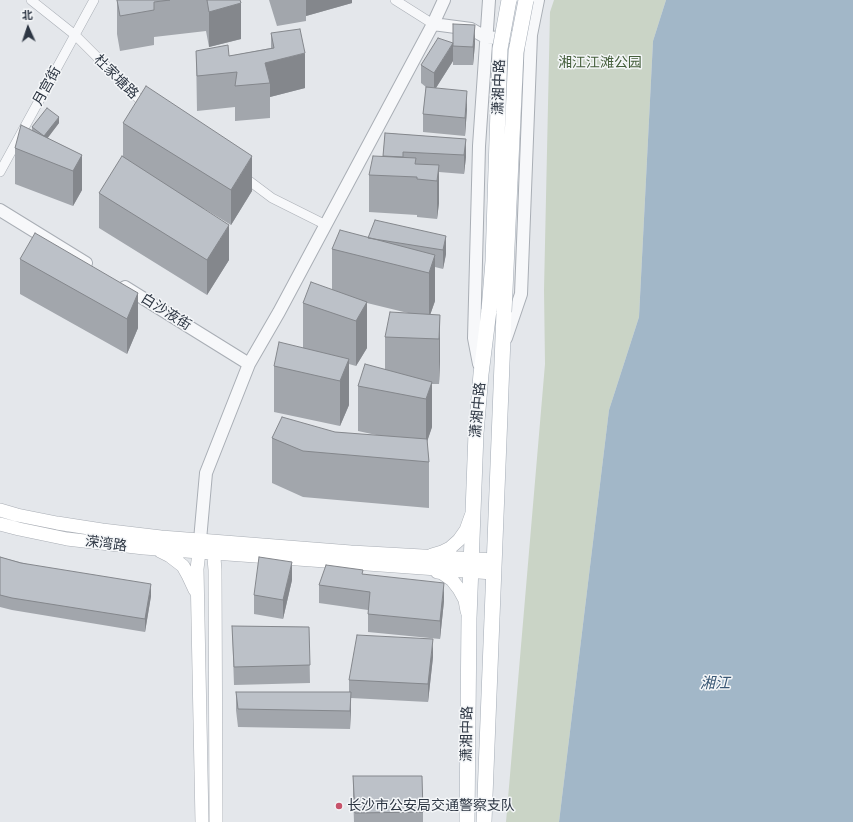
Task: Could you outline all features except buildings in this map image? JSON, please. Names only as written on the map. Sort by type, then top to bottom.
[{"type":"main road","name":"潇湘中路","points":[[484,822],[502,350],[496,311],[493,261],[500,49],[509,0]]},
{"type":"main road","name":"潇湘中路","points":[[467,822],[469,618],[476,433],[481,374],[496,311],[516,52],[526,0]]},
{"type":"main road","points":[[423,562],[450,548],[459,540],[466,530],[472,508]]},
{"type":"main road","points":[[0,510],[17,515],[102,530],[207,546],[493,567]]},
{"type":"main road","name":"溁湾路","points":[[0,524],[67,539],[144,548],[207,546]]},
{"type":"main road","points":[[207,546],[249,556],[423,562],[452,580],[465,600],[469,618]]},
{"type":"main road","points":[[207,546],[215,588],[216,822]]},
{"type":"main road","points":[[202,822],[197,569],[207,546]]},
{"type":"main road","points":[[144,548],[164,553],[180,563],[188,575],[198,602]]},
{"type":"main road","points":[[215,588],[219,569],[223,564],[233,559],[249,556]]},
{"type":"street","name":"杜家塘路","points":[[31,0],[75,35],[148,109],[154,113]]},
{"type":"street","name":"月宫街","points":[[0,172],[94,0]]},
{"type":"street","points":[[395,0],[433,24],[471,29],[486,38],[531,35]]},
{"type":"street","points":[[207,546],[206,473],[249,364],[326,225],[433,24],[444,0]]},
{"type":"street","points":[[481,374],[474,338],[479,146],[489,0]]},
{"type":"street","points":[[502,350],[521,294],[531,35],[538,0]]},
{"type":"street","points":[[235,171],[272,198],[326,225]]},
{"type":"street","points":[[0,210],[93,268]]},
{"type":"street","name":"白沙液街","points":[[114,280],[249,364]]},
{"type":"green space","name":"湘江江滩公园","points":[[554,0],[666,0],[653,41],[639,317],[609,410],[559,822],[506,822],[545,364],[544,290],[550,12]]},
{"type":"water","name":"湘江","points":[[666,0],[853,0],[853,822],[559,822],[609,410],[639,317],[653,41]]},
{"type":"place","name":"长沙市公安局交通警察支队","points":[[339,806]]}]
